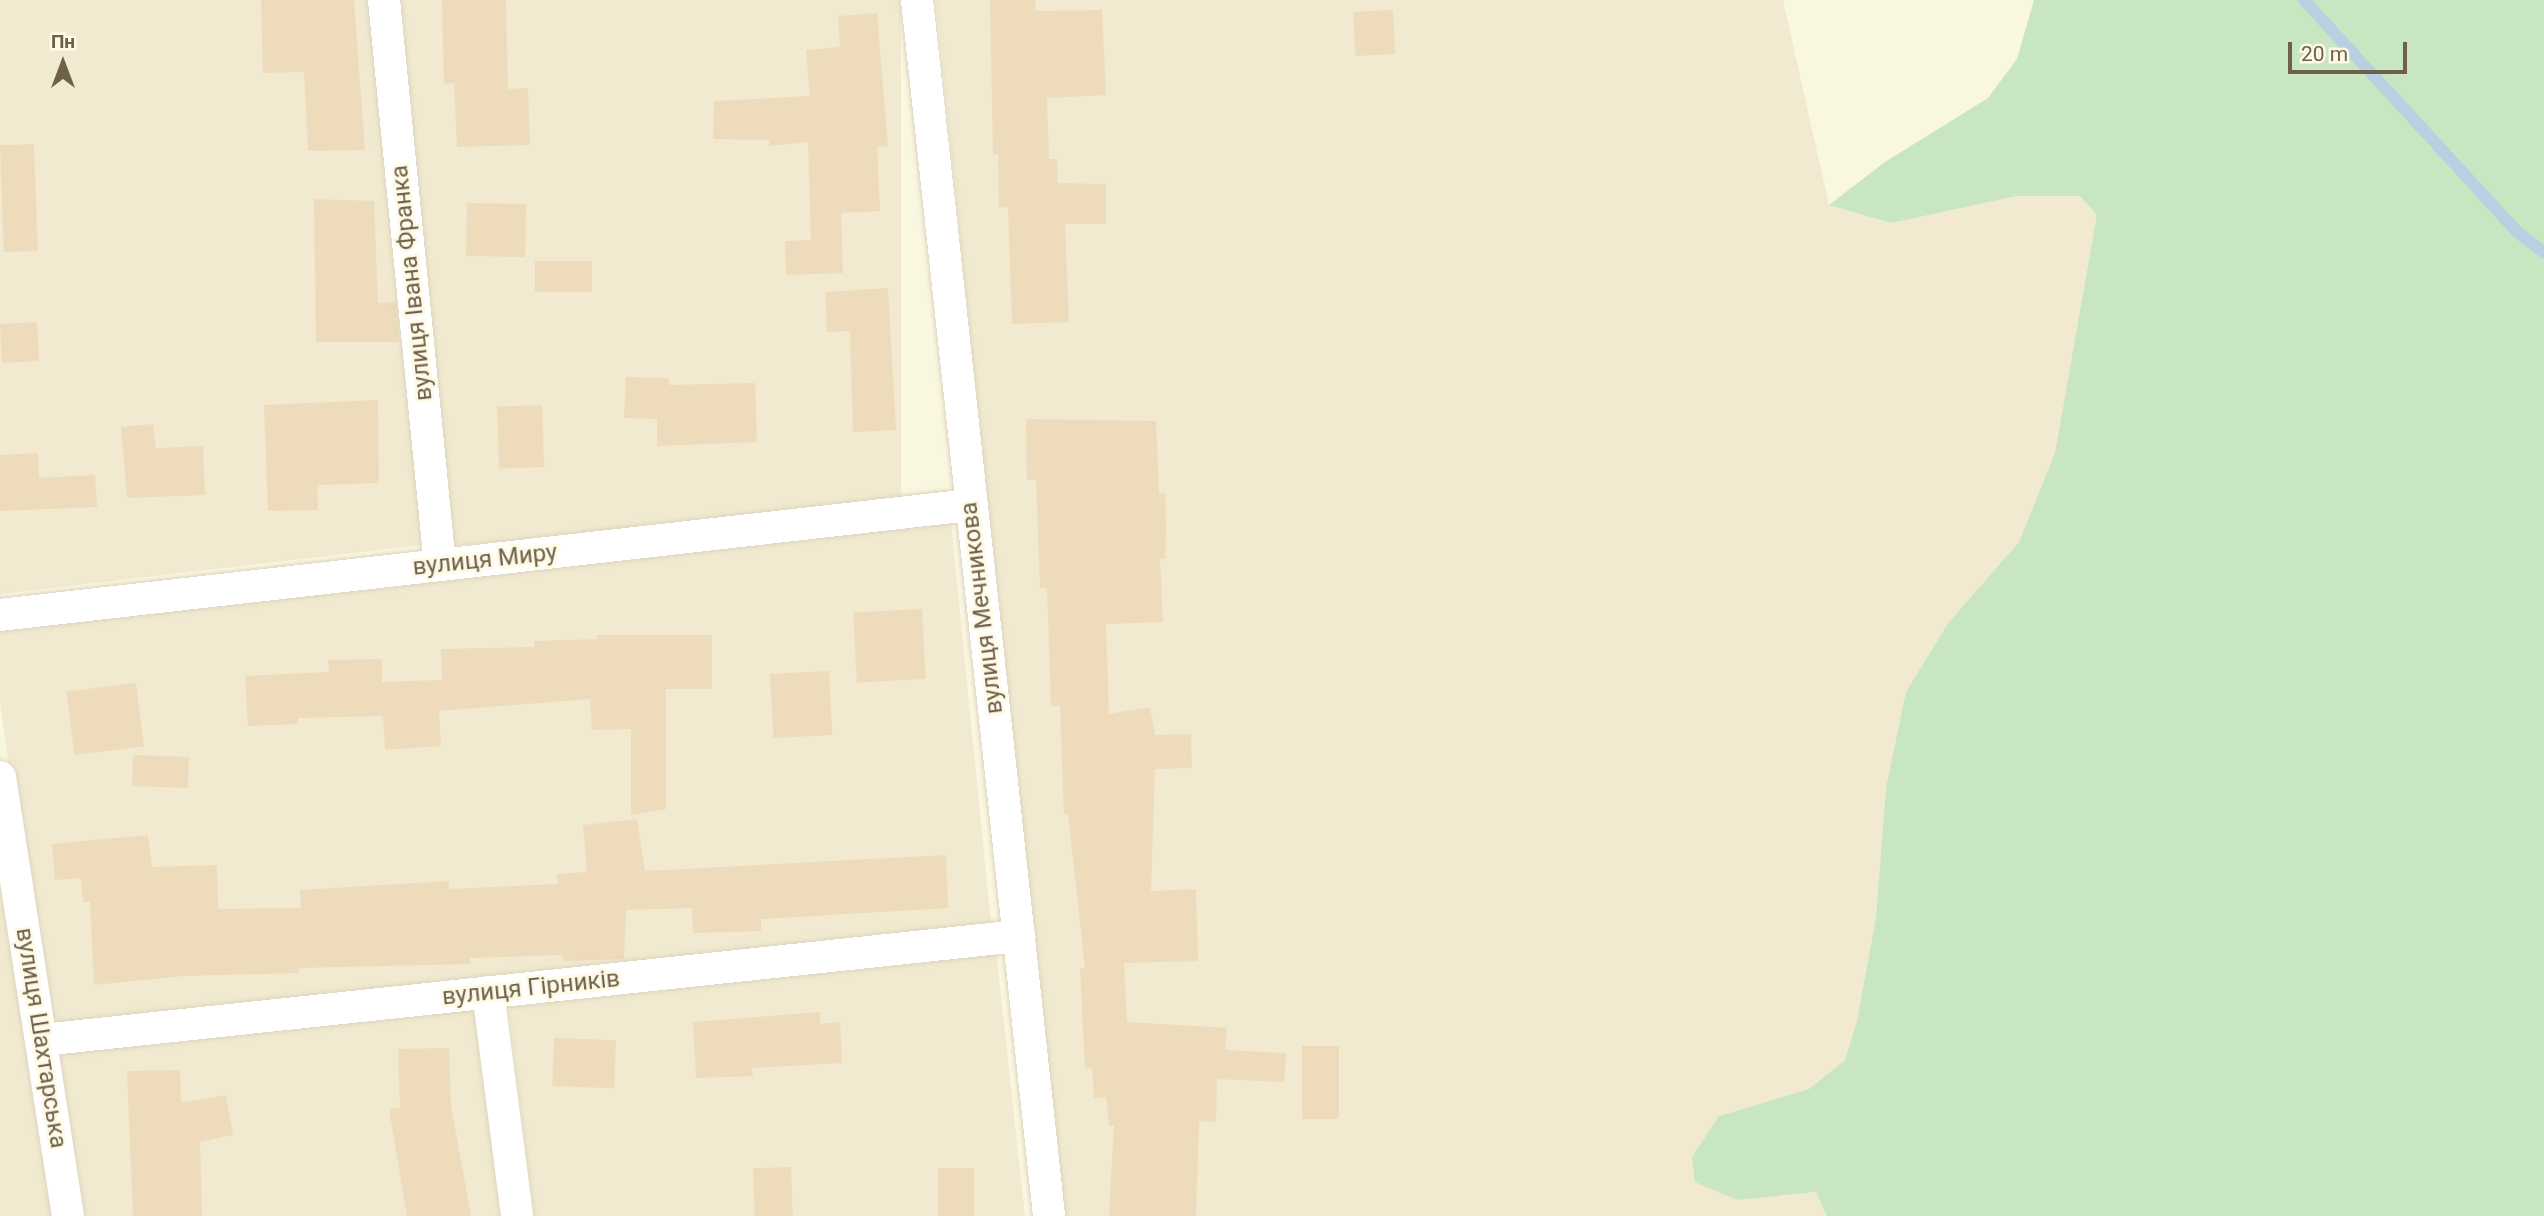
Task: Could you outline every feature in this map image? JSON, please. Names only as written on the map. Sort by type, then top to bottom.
[{"type":"street","name":"вулиця Івана Франка","points":[[384,0],[440,565]]},
{"type":"street","name":"вулиця Мечникова","points":[[916,0],[1049,1216]]},
{"type":"street","name":"вулиця Миру","points":[[0,615],[970,505]]},
{"type":"street","name":"вулиця Шахтарська","points":[[0,777],[68,1216]]},
{"type":"street","name":"вулиця Гірників","points":[[42,1040],[1019,936]]},
{"type":"street","points":[[488,992],[517,1216]]},
{"type":"shaded area","points":[[0,0],[378,0],[423,545],[0,594]]},
{"type":"shaded area","points":[[401,0],[901,0],[901,545],[401,545]]},
{"type":"shaded area","points":[[936,0],[1783,0],[1829,205],[1891,223],[2017,196],[2080,196],[2098,215],[2055,453],[2019,542],[1949,622],[1886,788],[1876,917],[1857,1021],[1845,1060],[1809,1089],[1719,1116],[1737,1200],[1816,1192],[1827,1216],[1060,1216]]},
{"type":"shaded area","points":[[951,523],[991,923],[45,1026],[0,703],[0,628]]},
{"type":"shaded area","points":[[0,843],[59,1216],[0,1216]]},
{"type":"shaded area","points":[[996,950],[1025,1216],[534,1216],[508,1001]]},
{"type":"shaded area","points":[[479,1002],[507,1216],[76,1216],[51,1047]]},
{"type":"green space","points":[[2034,0],[2544,0],[2544,1216],[1827,1216],[1816,1192],[1737,1200],[1695,1182],[1692,1157],[1719,1116],[1809,1089],[1845,1060],[1857,1021],[1876,917],[1886,788],[1906,692],[1949,622],[2019,542],[2055,453],[2097,215],[2080,196],[2017,196],[1891,223],[1829,205],[1885,162],[1988,98],[2017,59]]},
{"type":"building","points":[[261,0],[354,0],[365,150],[308,151],[304,72],[263,73]]},
{"type":"building","points":[[442,0],[506,0],[508,89],[528,88],[530,145],[457,147],[454,83],[444,84]]},
{"type":"building","points":[[990,0],[1035,0],[1036,11],[1102,10],[1106,95],[1047,98],[1049,159],[1057,159],[1058,183],[1106,184],[1106,224],[1065,224],[1069,322],[1012,324],[1008,207],[999,208],[998,154],[993,154]]},
{"type":"building","points":[[1393,10],[1395,54],[1355,56],[1353,12]]},
{"type":"building","points":[[877,13],[888,146],[877,147],[880,211],[841,213],[843,273],[786,275],[785,241],[811,240],[808,142],[769,146],[769,140],[713,139],[714,101],[810,96],[806,50],[840,47],[838,16]]},
{"type":"building","points":[[34,144],[38,251],[4,252],[0,145]]},
{"type":"building","points":[[314,199],[374,201],[378,303],[396,302],[399,342],[316,342]]},
{"type":"building","points":[[467,203],[526,204],[525,257],[466,256]]},
{"type":"building","points":[[535,261],[592,261],[592,292],[535,292]]},
{"type":"building","points":[[888,288],[896,430],[853,432],[850,331],[827,332],[825,292]]},
{"type":"building","points":[[37,322],[39,361],[2,363],[0,324]]},
{"type":"building","points":[[626,377],[669,378],[669,385],[755,383],[757,442],[657,446],[657,419],[624,418]]},
{"type":"building","points":[[378,400],[379,483],[317,485],[318,510],[268,511],[264,405]]},
{"type":"building","points":[[542,405],[544,467],[499,469],[497,407]]},
{"type":"building","points":[[1026,419],[1156,421],[1159,493],[1165,493],[1165,559],[1160,559],[1163,622],[1106,624],[1109,714],[1150,707],[1155,735],[1191,734],[1192,768],[1155,769],[1151,891],[1196,889],[1198,961],[1124,963],[1127,1022],[1227,1028],[1225,1050],[1286,1053],[1284,1082],[1217,1079],[1216,1122],[1199,1121],[1196,1216],[1109,1216],[1114,1126],[1109,1126],[1106,1097],[1094,1098],[1092,1068],[1085,1069],[1080,968],[1085,968],[1068,814],[1064,815],[1060,706],[1051,706],[1047,588],[1040,588],[1036,480],[1027,480]]},
{"type":"building","points":[[153,424],[156,448],[203,446],[205,495],[127,498],[121,427]]},
{"type":"building","points":[[38,453],[39,478],[95,475],[97,507],[0,511],[0,455]]},
{"type":"building","points":[[922,609],[926,679],[857,683],[853,613]]},
{"type":"building","points":[[597,635],[712,635],[712,689],[666,689],[666,809],[631,815],[631,729],[592,730],[590,699],[439,711],[441,746],[385,750],[383,716],[298,718],[298,724],[248,726],[245,676],[329,672],[328,660],[382,659],[382,682],[442,680],[441,649],[534,647],[534,641],[597,639]]},
{"type":"building","points":[[829,671],[832,735],[773,738],[770,674]]},
{"type":"building","points":[[136,683],[144,747],[74,755],[67,692]]},
{"type":"building","points":[[133,755],[189,757],[188,788],[132,786]]},
{"type":"building","points":[[637,819],[645,871],[946,855],[948,908],[761,919],[761,931],[693,933],[692,908],[626,910],[624,959],[563,961],[563,955],[470,958],[470,964],[299,968],[299,973],[184,976],[94,985],[90,902],[83,902],[81,878],[55,880],[52,844],[148,835],[152,867],[217,865],[218,909],[301,908],[300,890],[449,881],[449,889],[558,884],[557,874],[587,872],[583,825]]},
{"type":"building","points":[[820,1012],[820,1024],[840,1022],[842,1063],[752,1068],[753,1076],[696,1078],[693,1022]]},
{"type":"building","points":[[554,1038],[616,1040],[614,1088],[552,1086]]},
{"type":"building","points":[[1302,1046],[1339,1046],[1339,1119],[1302,1119]]},
{"type":"building","points":[[449,1048],[451,1106],[471,1216],[407,1216],[389,1109],[400,1108],[398,1049]]},
{"type":"building","points":[[180,1070],[181,1103],[226,1095],[233,1135],[200,1142],[202,1216],[133,1216],[127,1071]]},
{"type":"building","points":[[791,1167],[793,1216],[755,1216],[753,1168]]},
{"type":"building","points":[[938,1168],[974,1168],[974,1216],[938,1216]]},
{"type":"waterway","points":[[2304,0],[2517,232],[2544,252]]}]
